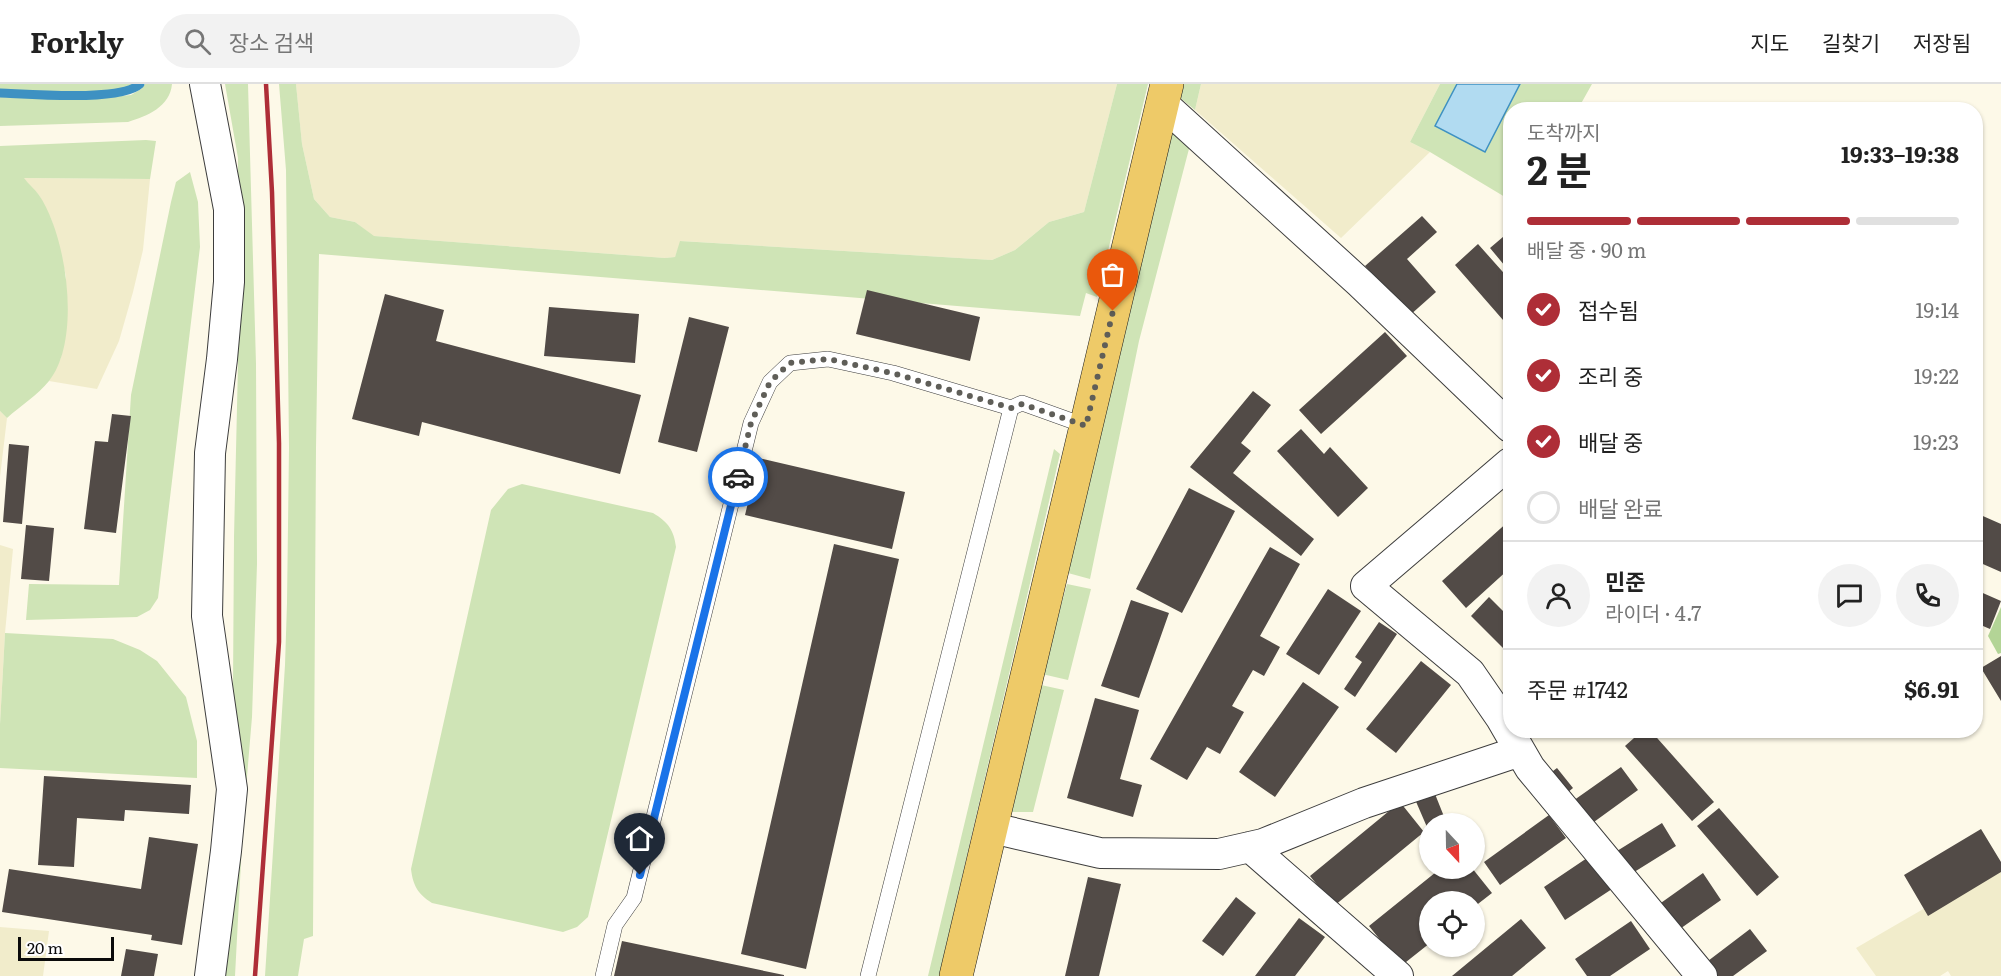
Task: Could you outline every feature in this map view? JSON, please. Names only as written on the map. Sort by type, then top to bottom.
[{"type":"main road","points":[[956,976],[1165,94]]},
{"type":"street","points":[[205,84],[229,209],[229,282],[210,453],[207,616],[232,789],[210,976]]},
{"type":"street","points":[[1165,94],[1503,420]]},
{"type":"street","points":[[1503,469],[1366,586],[1470,673],[1503,725]]},
{"type":"street","points":[[1511,738],[1537,777],[1702,976]]},
{"type":"street","points":[[992,828],[1100,853],[1219,854],[1263,843],[1364,802],[1520,752]]},
{"type":"street","points":[[1250,846],[1398,976]]},
{"type":"lane","points":[[603,976],[615,925],[634,898],[751,423],[770,382],[790,363],[828,359],[892,373],[1011,408],[1022,404],[1086,426]]},
{"type":"lane","points":[[868,976],[1011,408]]},
{"type":"shaded area","points":[[296,84],[1117,84],[1084,212],[1049,222],[1015,250],[992,260],[681,241],[675,257],[665,258],[373,236],[355,222],[330,217],[314,199],[302,144]]},
{"type":"shaded area","points":[[1201,84],[1440,84],[1410,142],[1430,152],[1341,238],[1195,110]]},
{"type":"shaded area","points":[[23,178],[150,179],[143,250],[133,292],[119,341],[97,389],[49,381],[61,358],[66,276],[52,221],[39,195]]},
{"type":"shaded area","points":[[0,411],[7,418],[0,477]]},
{"type":"shaded area","points":[[0,545],[13,549],[0,724]]},
{"type":"shaded area","points":[[2001,864],[2001,976],[1951,976],[1948,971],[1940,976],[1876,976],[1856,948]]},
{"type":"shaded area","points":[[0,927],[49,931],[43,976],[0,976]]},
{"type":"green space","points":[[0,84],[136,84],[109,91],[70,93],[0,91]]},
{"type":"green space","points":[[145,84],[172,84],[167,99],[162,105],[143,117],[128,122],[0,126],[0,97],[93,99],[131,95]]},
{"type":"green space","points":[[225,84],[248,84],[256,364],[257,564],[252,717],[243,824],[235,976],[223,976],[239,762],[233,686],[238,364],[238,158]]},
{"type":"green space","points":[[279,84],[296,84],[302,144],[314,199],[330,217],[355,222],[374,236],[665,258],[675,257],[680,241],[992,260],[1015,250],[1049,222],[1084,212],[1117,84],[1148,84],[1097,297],[1086,293],[1080,316],[319,254],[313,936],[304,939],[298,976],[265,976],[287,603],[289,448],[286,170]]},
{"type":"green space","points":[[1182,84],[1201,84],[1195,110],[1179,97]]},
{"type":"green space","points":[[1440,84],[1457,84],[1435,126],[1485,152],[1503,117],[1503,196],[1430,152],[1410,142]]},
{"type":"green space","points":[[1520,84],[1592,84],[1582,102],[1511,102]]},
{"type":"green space","points":[[1171,127],[1190,145],[1139,341],[1090,579],[1068,573]]},
{"type":"green space","points":[[156,141],[150,179],[24,178],[39,195],[49,213],[57,236],[67,288],[68,315],[59,363],[49,381],[7,418],[0,411],[0,146]]},
{"type":"green space","points":[[190,172],[198,202],[200,247],[158,598],[150,610],[137,617],[26,620],[29,584],[119,585],[131,395],[176,182]]},
{"type":"green space","points":[[1054,449],[1060,454],[939,976],[928,976]]},
{"type":"green space","points":[[522,484],[653,513],[669,527],[676,547],[588,917],[577,927],[563,932],[432,903],[417,889],[411,869],[491,510],[508,489]]},
{"type":"green space","points":[[1067,584],[1091,589],[1068,680],[1042,674]]},
{"type":"green space","points":[[2001,607],[2001,653],[1998,654],[1988,636]]},
{"type":"green space","points":[[5,633],[113,639],[140,650],[157,661],[186,697],[197,741],[197,778],[0,768]]},
{"type":"green space","points":[[1041,685],[1064,690],[1033,812],[1012,812]]},
{"type":"water","points":[[1457,84],[1520,84],[1511,102],[1503,102],[1503,117],[1485,152],[1435,126]]},
{"type":"building","points":[[1422,216],[1437,232],[1407,259],[1436,292],[1409,316],[1365,266]]},
{"type":"building","points":[[1503,237],[1503,264],[1490,248]]},
{"type":"building","points":[[1478,244],[1503,272],[1503,320],[1455,265]]},
{"type":"building","points":[[867,290],[980,317],[970,361],[856,334]]},
{"type":"building","points":[[385,294],[444,310],[436,341],[641,395],[620,474],[422,422],[419,436],[352,419]]},
{"type":"building","points":[[549,307],[639,314],[635,363],[544,356]]},
{"type":"building","points":[[689,317],[729,327],[697,452],[658,442]]},
{"type":"building","points":[[1385,332],[1407,356],[1321,434],[1299,410]]},
{"type":"building","points":[[1253,391],[1271,405],[1241,443],[1251,451],[1233,473],[1314,539],[1301,556],[1190,467]]},
{"type":"building","points":[[112,414],[131,416],[116,533],[84,529],[95,441],[108,442]]},
{"type":"building","points":[[1301,429],[1324,454],[1330,447],[1368,488],[1338,517],[1277,451]]},
{"type":"building","points":[[9,444],[29,446],[22,524],[3,522]]},
{"type":"building","points":[[759,458],[905,492],[892,549],[745,515]]},
{"type":"building","points":[[1189,488],[1235,511],[1182,613],[1136,589]]},
{"type":"building","points":[[1983,516],[2001,524],[2001,572],[1983,564]]},
{"type":"building","points":[[26,525],[54,528],[49,581],[21,579]]},
{"type":"building","points":[[1503,526],[1503,574],[1466,608],[1442,581]]},
{"type":"building","points":[[834,544],[899,559],[806,969],[741,954]]},
{"type":"building","points":[[1270,547],[1300,564],[1260,636],[1280,647],[1264,676],[1253,670],[1232,706],[1244,712],[1220,754],[1207,747],[1187,780],[1150,759]]},
{"type":"building","points":[[1328,589],[1361,611],[1319,675],[1286,654]]},
{"type":"building","points":[[1983,593],[2001,601],[1990,629],[1983,626]]},
{"type":"building","points":[[1489,597],[1503,611],[1503,648],[1471,616]]},
{"type":"building","points":[[1131,600],[1169,613],[1139,698],[1101,686]]},
{"type":"building","points":[[1379,622],[1397,634],[1355,697],[1344,689],[1362,662],[1355,657]]},
{"type":"building","points":[[2001,656],[2001,701],[1983,671],[1983,667]]},
{"type":"building","points":[[1421,661],[1451,685],[1396,753],[1366,729]]},
{"type":"building","points":[[1303,682],[1339,707],[1275,797],[1239,772]]},
{"type":"building","points":[[1095,698],[1139,710],[1120,779],[1142,785],[1133,817],[1067,798]]},
{"type":"building","points":[[1634,738],[1657,738],[1714,802],[1692,821],[1625,746]]},
{"type":"building","points":[[1621,767],[1638,790],[1587,827],[1570,803]]},
{"type":"building","points":[[1557,768],[1573,788],[1561,798],[1545,777]]},
{"type":"building","points":[[44,776],[191,785],[189,814],[125,810],[124,821],[77,818],[74,867],[38,865]]},
{"type":"building","points":[[1433,789],[1443,813],[1421,813],[1414,797]]},
{"type":"building","points":[[1400,802],[1419,826],[1419,836],[1334,906],[1310,876]]},
{"type":"building","points":[[1719,808],[1779,877],[1757,896],[1697,826]]},
{"type":"building","points":[[1549,815],[1566,838],[1500,885],[1485,861]]},
{"type":"building","points":[[1662,823],[1676,846],[1631,874],[1617,851]]},
{"type":"building","points":[[1981,829],[2001,862],[2001,872],[1928,916],[1904,875]]},
{"type":"building","points":[[149,837],[198,844],[182,945],[151,940],[152,935],[2,912],[9,869],[141,889]]},
{"type":"building","points":[[1590,856],[1612,889],[1565,920],[1544,887]]},
{"type":"building","points":[[1703,873],[1721,900],[1677,931],[1658,905]]},
{"type":"building","points":[[1088,877],[1121,884],[1099,976],[1065,976]]},
{"type":"building","points":[[1427,879],[1481,879],[1492,893],[1485,898],[1485,891],[1419,891],[1419,952],[1401,966],[1369,926]]},
{"type":"building","points":[[1236,897],[1256,913],[1223,956],[1202,941]]},
{"type":"building","points":[[1299,918],[1325,937],[1295,976],[1255,976]]},
{"type":"building","points":[[1521,919],[1546,948],[1512,976],[1452,976],[1475,957],[1485,957],[1485,949]]},
{"type":"building","points":[[1631,921],[1650,949],[1610,976],[1587,976],[1575,959]]},
{"type":"building","points":[[1750,929],[1767,951],[1733,976],[1713,976],[1704,964]]},
{"type":"building","points":[[622,941],[784,975],[784,976],[614,976]]},
{"type":"building","points":[[126,949],[158,954],[154,976],[121,976]]},
{"type":"waterway","points":[[0,93],[95,95],[130,90],[140,84]]},
{"type":"railway","points":[[255,976],[279,642],[279,443],[272,192],[266,84]]},
{"type":"way so far","points":[[738,477],[751,423],[770,382],[790,363],[828,359],[892,373],[1011,408],[1022,404],[1086,426],[1113,311]]},
{"type":"route","points":[[640,875],[738,477]]}]
